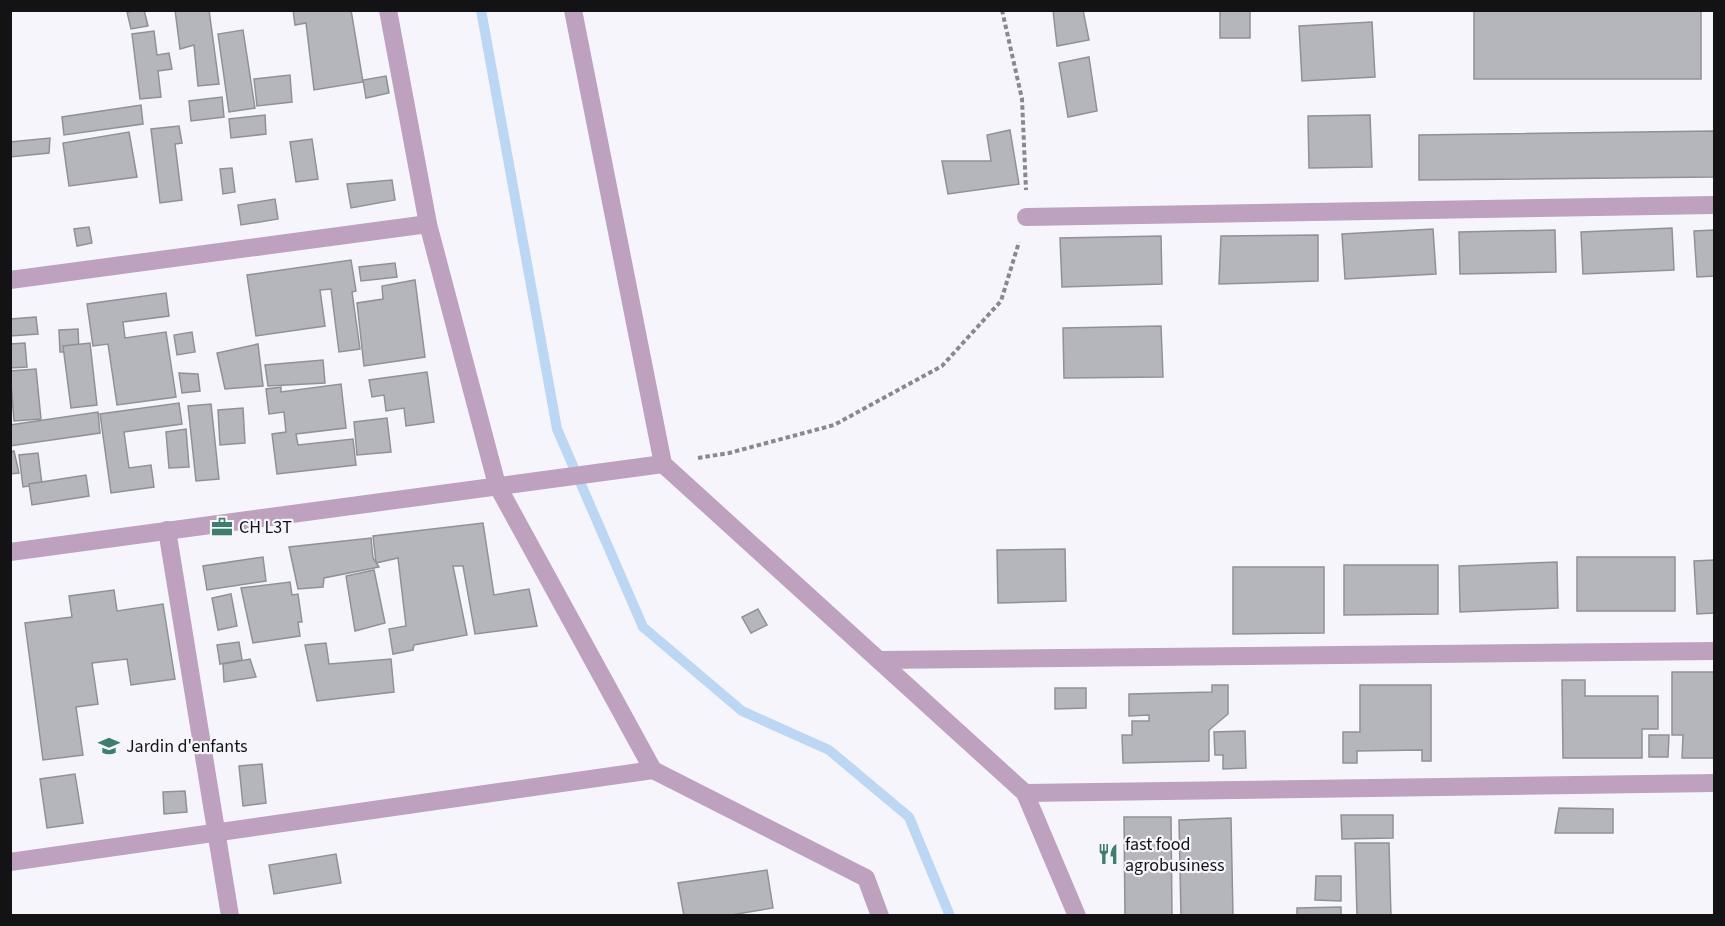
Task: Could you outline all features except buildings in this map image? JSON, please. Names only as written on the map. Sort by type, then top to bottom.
[{"type":"street","points":[[388,10],[428,224],[498,485],[653,770],[866,878],[880,915]]},
{"type":"street","points":[[573,10],[663,464],[1025,793],[1077,915]]},
{"type":"street","points":[[1026,217],[1714,205]]},
{"type":"street","points":[[10,280],[428,224]]},
{"type":"street","points":[[10,552],[663,464]]},
{"type":"street","points":[[167,530],[230,915]]},
{"type":"street","points":[[881,660],[1714,651]]},
{"type":"street","points":[[10,862],[653,770]]},
{"type":"street","points":[[1025,793],[1714,783]]},
{"type":"path","points":[[663,464],[729,453],[834,425],[942,366],[1001,301],[1026,217],[1022,99],[1002,10]]},
{"type":"waterway","points":[[481,10],[557,429],[643,627],[742,711],[829,750],[909,817],[950,916]]},
{"type":"place","name":"CH L3T","points":[[222,527]]},
{"type":"place","name":"Jardin d'enfants","points":[[109,746]]},
{"type":"place","name":"fast food agrobusiness","points":[[1108,854]]}]
